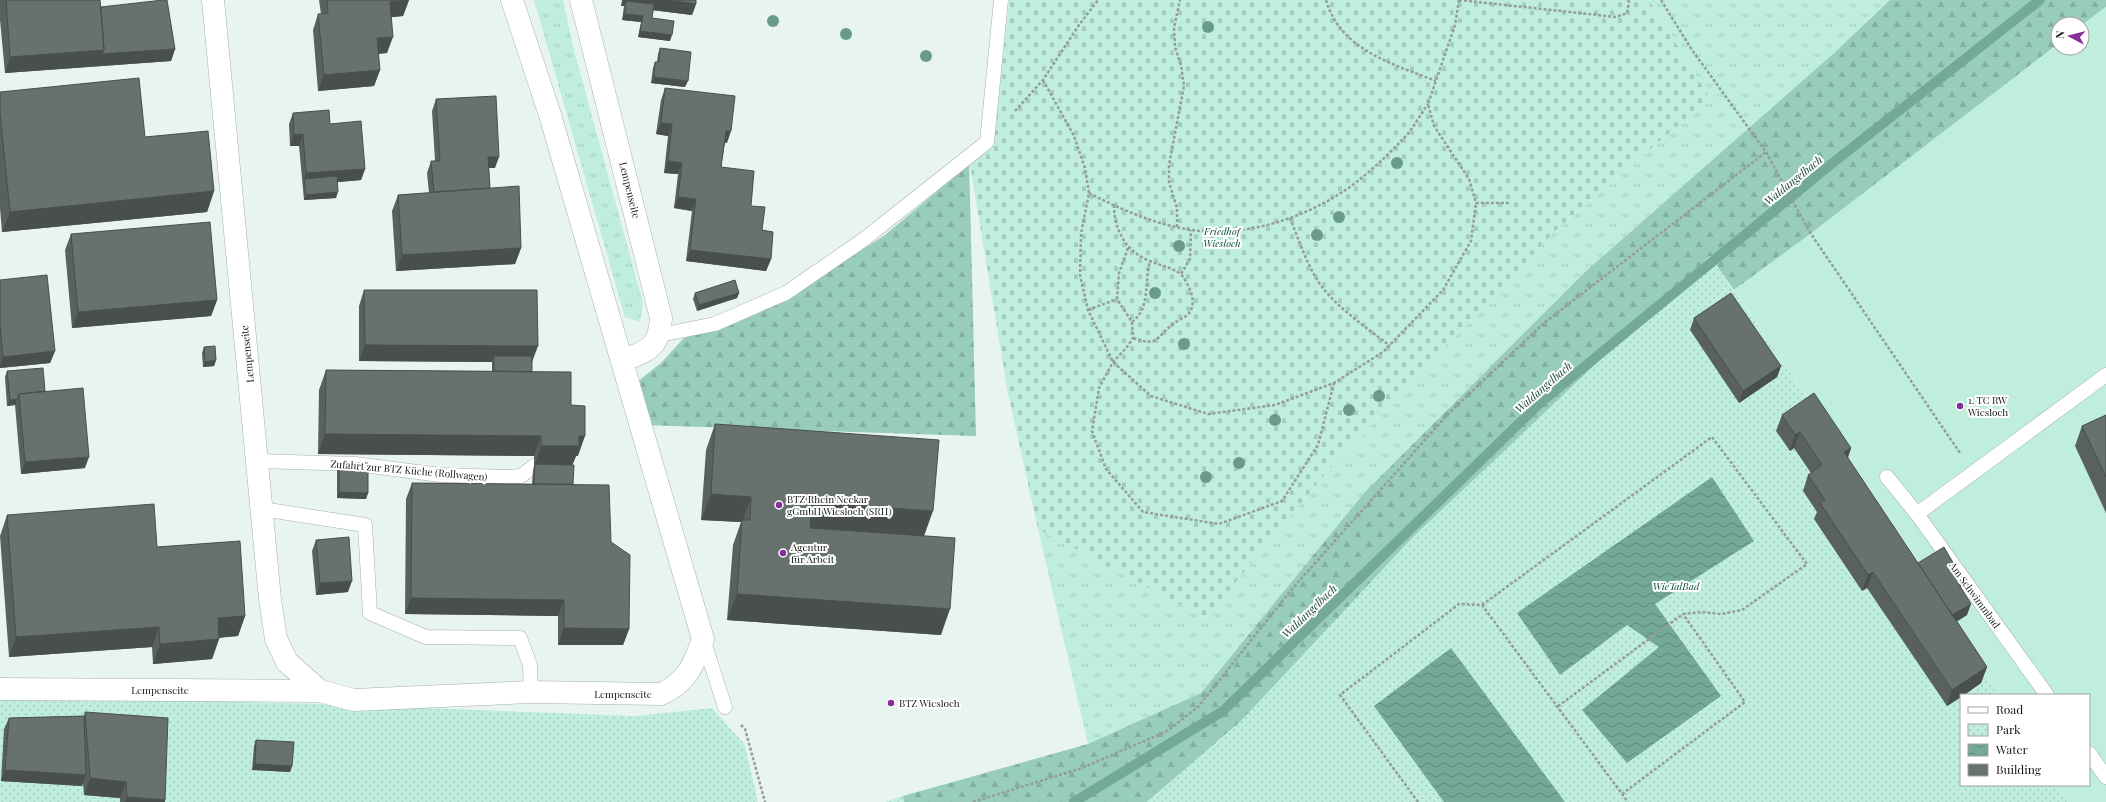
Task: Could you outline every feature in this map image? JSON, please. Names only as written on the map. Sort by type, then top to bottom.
[{"type":"street","name":"Lempenseite","points":[[213,0],[270,599],[276,639],[287,662],[320,691]]},
{"type":"street","points":[[512,0],[550,115],[704,639]]},
{"type":"street","name":"Lempenseite","points":[[581,0],[661,318],[660,334]]},
{"type":"street","points":[[622,361],[649,350],[660,334]]},
{"type":"street","name":"Lempenseite","points":[[0,689],[320,691],[354,700],[531,692],[661,694],[675,688],[687,675],[696,660],[704,639]]},
{"type":"lane","points":[[660,334],[715,324],[786,293],[863,240],[987,142],[1001,0]]},
{"type":"lane","points":[[1917,514],[2106,374]]},
{"type":"lane","name":"Zufahrt zur BTZ Küche (Rollwagen)","points":[[258,461],[355,464],[441,475],[505,477],[521,476],[534,466]]},
{"type":"lane","name":"Am Schwimmbad","points":[[1887,478],[1917,514],[2046,694]]},
{"type":"lane","points":[[262,509],[365,525],[370,613],[426,637],[520,638],[530,665],[531,692]]},
{"type":"lane","points":[[704,639],[725,708]]},
{"type":"lane","points":[[2090,754],[2106,776]]},
{"type":"path","points":[[1098,0],[1079,25],[1043,80],[1074,136],[1085,168],[1088,193],[1081,234],[1080,275],[1088,310],[1113,362],[1151,396],[1208,414],[1274,405],[1334,383],[1384,352],[1444,290],[1470,241],[1476,202],[1468,179],[1434,126],[1428,104]]},
{"type":"path","points":[[1176,228],[1177,208],[1169,182],[1168,165],[1184,86],[1181,65],[1175,47],[1174,28],[1180,0]]},
{"type":"path","points":[[1326,0],[1330,14],[1340,30],[1356,44],[1383,60],[1436,81]]},
{"type":"path","points":[[1088,193],[1114,205],[1176,228],[1191,230],[1245,231],[1290,218],[1337,196],[1374,167],[1404,138],[1428,104],[1455,25],[1459,0],[1616,17],[1627,13],[1628,0]]},
{"type":"path","points":[[1661,0],[1692,50],[1766,152],[1809,231],[1974,473]]},
{"type":"path","points":[[973,802],[1082,768],[1166,731],[1198,707],[1292,589],[1448,414],[1544,323],[1766,152]]},
{"type":"path","points":[[1476,202],[1511,202]]},
{"type":"path","points":[[1114,205],[1114,220],[1128,248],[1150,261],[1168,266],[1181,274],[1189,285],[1193,296],[1192,306],[1187,315],[1172,325],[1160,338],[1156,340],[1143,341],[1133,338]]},
{"type":"path","points":[[1290,218],[1308,262],[1326,292],[1390,346]]},
{"type":"path","points":[[1181,274],[1190,259],[1191,230]]},
{"type":"path","points":[[1128,248],[1119,273],[1117,299],[1132,322],[1133,338],[1113,362],[1099,388],[1092,431],[1106,469],[1143,512],[1220,524],[1282,501],[1318,445],[1334,383]]},
{"type":"path","points":[[1132,322],[1143,310],[1146,273],[1150,261]]},
{"type":"path","points":[[1088,310],[1117,299]]},
{"type":"path","points":[[1418,802],[1340,695],[1459,604],[1482,605],[1712,437],[1807,564],[1742,610],[1721,614],[1702,612],[1683,614],[1558,707]]},
{"type":"path","points":[[1482,605],[1628,802]]},
{"type":"path","points":[[1622,794],[1745,702],[1683,614]]},
{"type":"path","points":[[725,708],[745,729],[765,802]]},
{"type":"green space","points":[[534,0],[563,0],[575,54],[643,303],[640,322],[625,317]]},
{"type":"green space","name":"Friedhof Wiesloch","points":[[1009,0],[1649,0],[1710,98],[1555,231],[1325,474],[1206,618],[1038,529],[1008,393],[969,159],[996,123]]},
{"type":"green space","points":[[1649,0],[1890,0],[1834,53],[1591,266],[1364,493],[1201,693],[1088,744],[1038,529],[1206,618],[1325,474],[1555,231],[1710,98]]},
{"type":"green space","points":[[1890,0],[2106,0],[2106,7],[2090,19],[2090,16],[2050,16],[2050,50],[1805,238],[1734,290],[1710,256],[1240,722],[1147,802],[904,802],[903,796],[1088,744],[1201,693],[1364,493],[1587,270],[1834,53]]},
{"type":"green space","name":"1. TC RW Wiesloch","points":[[2106,7],[2106,802],[2067,802],[2057,786],[2090,786],[2090,694],[1997,694],[1894,523],[1734,290],[1805,238],[2050,50],[2050,56],[2090,56],[2090,19]]},
{"type":"green space","points":[[969,159],[976,436],[644,425],[632,386],[661,363],[684,338],[735,320],[794,294],[885,235],[947,183]]},
{"type":"green space","name":"WieTalBad","points":[[1710,256],[1894,523],[1997,694],[1960,694],[1960,786],[2057,786],[2067,802],[1147,802],[1240,722],[1411,539]]},
{"type":"green space","points":[[0,695],[319,704],[634,716],[712,708],[745,745],[758,802],[0,802]]},
{"type":"green space","points":[[903,796],[904,802],[885,802]]},
{"type":"water","points":[[1712,477],[1754,541],[1655,604],[1721,696],[1627,763],[1582,710],[1659,647],[1627,625],[1560,675],[1517,613]]},
{"type":"water","points":[[1451,648],[1565,802],[1444,802],[1374,706]]},
{"type":"building","points":[[6,0],[100,0],[104,50],[10,57]]},
{"type":"building","points":[[167,0],[175,49],[102,54],[104,50],[101,7]]},
{"type":"building","points":[[327,0],[407,0],[390,2],[393,37],[377,38],[380,70],[324,75],[318,14],[328,13]]},
{"type":"building","points":[[667,0],[696,0],[696,4]]},
{"type":"building","points":[[626,1],[654,4],[652,18],[674,21],[672,35],[640,31],[643,16],[625,14]]},
{"type":"building","points":[[660,48],[691,52],[688,81],[654,77],[655,62],[659,62]]},
{"type":"building","points":[[139,78],[145,137],[208,131],[214,191],[10,212],[0,113],[0,92]]},
{"type":"building","points":[[665,88],[735,96],[731,131],[726,131],[721,167],[754,171],[751,206],[765,207],[762,230],[773,232],[771,259],[690,250],[696,199],[678,197],[682,163],[668,161],[672,124],[661,123]]},
{"type":"building","points":[[496,96],[499,157],[488,157],[490,188],[434,192],[431,161],[440,161],[436,99]]},
{"type":"building","points":[[329,110],[330,124],[361,121],[365,169],[306,173],[303,134],[294,135],[293,113]]},
{"type":"building","points":[[337,176],[338,192],[306,195],[304,179]]},
{"type":"building","points":[[519,186],[521,248],[402,255],[398,195]]},
{"type":"building","points":[[210,222],[217,300],[78,312],[71,234]]},
{"type":"building","points":[[47,275],[55,351],[3,357],[0,325],[0,280]]},
{"type":"building","points":[[735,280],[739,293],[699,305],[695,293]]},
{"type":"building","points":[[364,290],[537,290],[538,346],[365,345]]},
{"type":"building","points":[[1731,293],[1781,366],[1743,391],[1694,318]]},
{"type":"building","points":[[215,346],[216,360],[205,362],[204,347]]},
{"type":"building","points":[[494,356],[532,356],[532,372],[494,371]]},
{"type":"building","points":[[43,368],[45,391],[19,394],[17,399],[10,400],[7,371]]},
{"type":"building","points":[[326,370],[571,372],[571,405],[585,406],[585,436],[579,436],[579,446],[541,446],[541,436],[325,434]]},
{"type":"building","points":[[83,388],[89,457],[25,462],[19,394]]},
{"type":"building","points":[[1814,393],[1851,448],[1844,452],[1987,667],[1952,690],[1873,572],[1868,575],[1820,503],[1825,500],[1808,475],[1822,465],[1800,432],[1795,435],[1782,415]]},
{"type":"building","points":[[2106,415],[2106,477],[2082,426]]},
{"type":"building","points":[[715,424],[939,440],[933,511],[812,502],[810,528],[955,538],[950,609],[737,594],[742,520],[750,520],[751,497],[711,494]]},
{"type":"building","points":[[339,463],[368,463],[368,493],[339,492]]},
{"type":"building","points":[[535,464],[574,465],[573,484],[534,484]]},
{"type":"building","points":[[412,483],[609,485],[611,542],[630,555],[629,629],[564,628],[564,600],[411,598]]},
{"type":"building","points":[[154,504],[157,547],[240,541],[245,616],[218,618],[219,639],[160,644],[159,627],[16,637],[7,515]]},
{"type":"building","points":[[349,537],[352,581],[320,583],[316,540]]},
{"type":"building","points":[[1944,547],[1963,580],[1958,583],[1971,604],[1952,615],[1918,563]]},
{"type":"building","points":[[85,712],[168,718],[165,800],[127,797],[126,782],[90,778]]},
{"type":"building","points":[[84,716],[86,775],[5,770],[9,718]]},
{"type":"building","points":[[256,740],[294,742],[292,766],[255,764]]},
{"type":"waterway","name":"Waldangelbach","points":[[1074,802],[1223,711],[1540,403],[1830,165],[2040,0]]},
{"type":"place","name":"1. TC RW Wiesloch","points":[[1960,406]]},
{"type":"place","name":"BTZ Rhein Neckar gGmbH Wiesloch (SRH)","points":[[779,505]]},
{"type":"place","name":"Agentur für Arbeit","points":[[783,553]]},
{"type":"place","name":"BTZ Wiesloch","points":[[891,703]]}]
